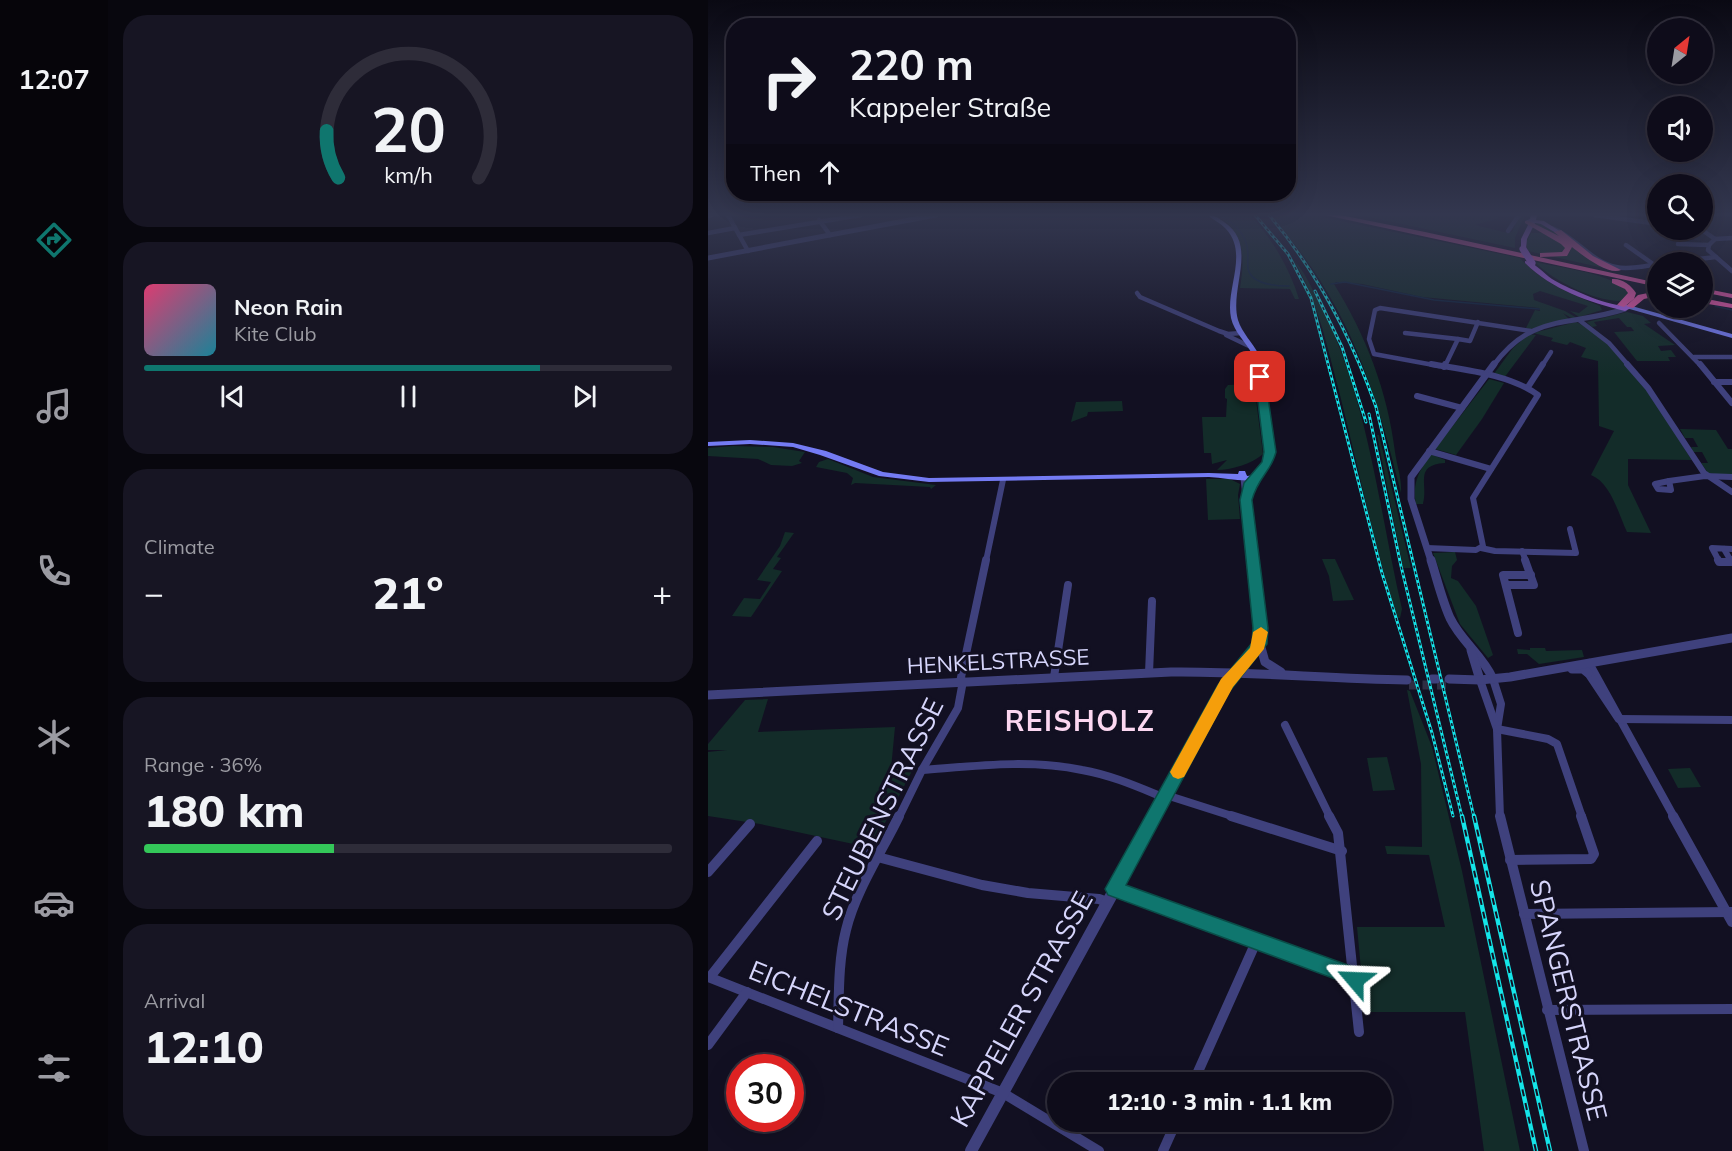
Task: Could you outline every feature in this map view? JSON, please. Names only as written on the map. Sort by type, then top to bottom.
[{"type":"highway","points":[[1567,269],[1618,282],[1628,287],[1632,295],[1623,308]]},
{"type":"highway","points":[[1588,269],[1647,281]]},
{"type":"highway","points":[[1592,269],[1627,273]]},
{"type":"highway","points":[[1616,269],[1647,279]]},
{"type":"highway","points":[[1608,271],[1647,280]]},
{"type":"highway","points":[[1623,308],[1647,295]]},
{"type":"highway","points":[[1713,296],[1732,299]]},
{"type":"highway","points":[[1713,298],[1732,306]]},
{"type":"main road","points":[[708,444],[750,442],[793,446],[823,453],[871,471],[902,478],[942,481],[1249,474],[1267,463],[1270,450],[1256,358],[1234,319],[1233,305],[1238,269]]},
{"type":"main road","points":[[1538,269],[1547,278],[1578,294],[1732,336]]},
{"type":"main road","points":[[1539,269],[1548,277],[1570,288],[1623,308]]},
{"type":"street","points":[[1137,293],[1140,297],[1251,347]]},
{"type":"street","points":[[1578,294],[1605,306],[1608,309],[1605,313]]},
{"type":"street","points":[[1481,548],[1484,542],[1473,498],[1538,398],[1536,391],[1485,376],[1374,354],[1369,339],[1376,308],[1531,331]]},
{"type":"street","points":[[1587,319],[1623,308]]},
{"type":"street","points":[[1510,677],[1488,667],[1471,650],[1450,618],[1426,548],[1410,489],[1414,471],[1510,345],[1531,331],[1605,316],[1623,308]]},
{"type":"street","points":[[1579,320],[1609,343],[1648,388],[1696,463],[1709,477],[1732,492]]},
{"type":"street","points":[[1405,333],[1470,341],[1478,322]]},
{"type":"street","points":[[1659,323],[1694,357],[1732,403]]},
{"type":"street","points":[[1218,331],[1228,334],[1241,333]]},
{"type":"street","points":[[1444,367],[1458,339]]},
{"type":"street","points":[[1528,387],[1551,352]]},
{"type":"street","points":[[1694,357],[1732,357]]},
{"type":"street","points":[[1714,382],[1732,382]]},
{"type":"street","points":[[1418,396],[1462,408]]},
{"type":"street","points":[[1429,451],[1491,469]]},
{"type":"street","points":[[1249,474],[1250,483],[1246,500],[1260,628],[1259,644]]},
{"type":"street","points":[[1669,481],[1732,477]]},
{"type":"street","name":"STEUBENSTRASSE","points":[[838,1028],[840,977],[846,930],[878,858],[922,770],[958,708],[961,682],[1003,480]]},
{"type":"street","points":[[1426,548],[1481,548],[1576,553],[1570,529]]},
{"type":"street","points":[[1518,633],[1506,585],[1534,585],[1522,551]]},
{"type":"street","points":[[1054,677],[1068,585]]},
{"type":"street","points":[[1149,672],[1152,601]]},
{"type":"street","points":[[1450,682],[1470,684],[1480,680],[1510,677],[1732,638]]},
{"type":"street","name":"HENKELSTRASSE","points":[[1259,644],[1262,655],[1269,666],[1290,676]]},
{"type":"street","name":"KAPPELER STRASSE","points":[[971,1151],[1224,689],[1259,644]]},
{"type":"street","points":[[1471,650],[1480,680]]},
{"type":"street","points":[[1589,663],[1617,711],[1619,719]]},
{"type":"street","points":[[1488,667],[1493,679]]},
{"type":"street","points":[[1560,668],[1579,668],[1588,674],[1619,719],[1729,912],[1732,922]]},
{"type":"street","name":"HENKELSTRASSE","points":[[708,695],[1149,672],[1236,671],[1408,682]]},
{"type":"street","name":"SPANGERSTRASSE","points":[[1493,679],[1498,689],[1500,704],[1500,720],[1497,729],[1500,817],[1584,1151]]},
{"type":"street","name":"SPANGERSTRASSE","points":[[1480,680],[1497,729]]},
{"type":"street","points":[[1619,719],[1732,720]]},
{"type":"street","points":[[1285,725],[1338,833],[1342,851],[1359,1032]]},
{"type":"street","name":"SPANGERSTRASSE","points":[[1497,729],[1548,739],[1557,744],[1594,854],[1591,859],[1587,860],[1510,860]]},
{"type":"street","points":[[922,770],[1022,764],[1071,767],[1098,773],[1342,851]]},
{"type":"street","points":[[708,872],[750,824]]},
{"type":"street","points":[[709,977],[818,841]]},
{"type":"street","points":[[859,852],[982,885],[1028,893],[1099,899],[1107,902]]},
{"type":"street","points":[[1114,889],[1355,976]]},
{"type":"street","points":[[1524,914],[1729,912]]},
{"type":"street","points":[[1198,1072],[1256,942]]},
{"type":"street","name":"EICHELSTRASSE","points":[[709,977],[1003,1094],[1099,1151]]},
{"type":"street","points":[[708,1045],[747,992]]},
{"type":"street","points":[[1547,1010],[1729,1011]]},
{"type":"street","points":[[1163,1151],[1172,1132]]},
{"type":"green space","points":[[1242,269],[1286,269],[1299,299],[1295,299],[1290,289],[1240,288]]},
{"type":"green space","points":[[1298,269],[1304,274],[1335,336],[1360,412],[1402,609],[1400,618],[1397,618],[1381,562],[1321,324]]},
{"type":"green space","points":[[1312,269],[1531,269],[1547,281],[1600,306],[1602,310],[1579,317],[1570,311],[1579,313],[1588,306],[1540,291],[1533,294],[1534,300],[1565,311],[1577,318],[1573,319],[1563,313],[1569,319],[1531,329],[1526,328],[1535,310],[1540,311],[1539,308],[1422,297],[1362,284],[1336,282],[1334,284],[1366,344],[1381,386],[1392,430],[1401,493],[1368,380],[1338,312]]},
{"type":"green space","points":[[1543,269],[1570,269],[1599,276],[1622,286],[1629,293],[1622,301],[1600,298],[1564,283]]},
{"type":"green space","points":[[1627,312],[1643,316],[1651,323],[1644,324],[1675,345],[1658,346],[1661,351],[1671,350],[1676,357],[1668,357],[1670,361],[1637,361],[1614,332],[1634,331],[1631,327],[1627,327],[1619,318],[1594,322],[1597,326],[1592,327],[1587,322]]},
{"type":"green space","points":[[1576,322],[1593,332],[1626,363],[1656,403],[1692,460],[1628,459],[1628,485],[1651,533],[1627,532],[1609,492],[1598,479],[1591,475],[1614,431],[1599,426],[1598,361],[1581,357],[1586,348],[1570,342],[1567,345],[1551,341],[1553,338],[1533,333]]},
{"type":"green space","points":[[1529,334],[1536,335],[1504,378],[1493,375],[1513,348]]},
{"type":"green space","points":[[1489,379],[1504,383],[1456,455],[1435,449]]},
{"type":"green space","points":[[1254,384],[1263,454],[1241,466],[1217,470],[1227,460],[1212,464],[1211,453],[1204,453],[1202,417],[1226,417],[1225,389],[1228,385]]},
{"type":"green space","points":[[1122,401],[1123,411],[1088,412],[1087,416],[1071,422],[1076,402]]},
{"type":"green space","points":[[1680,429],[1716,430],[1728,449],[1732,449],[1732,476],[1708,473],[1701,463],[1708,463],[1702,452],[1693,452],[1691,447],[1698,447],[1693,438],[1685,438]]},
{"type":"green space","points":[[1377,435],[1379,435],[1411,568],[1403,568]]},
{"type":"green space","points":[[773,447],[805,452],[799,461],[802,463],[792,466],[771,465],[758,459],[708,456],[708,448]]},
{"type":"green space","points":[[1431,454],[1445,460],[1445,463],[1435,465],[1426,472],[1423,504],[1416,504],[1415,490],[1418,478]]},
{"type":"green space","points":[[828,459],[873,477],[936,485],[931,489],[930,487],[855,483],[851,485],[853,478],[847,473],[816,467],[819,462]]},
{"type":"green space","points":[[1206,479],[1230,479],[1240,484],[1238,495],[1240,519],[1208,520]]},
{"type":"green space","points":[[785,532],[794,533],[777,557],[781,558],[773,569],[782,571],[751,617],[732,616],[744,598],[760,599],[771,582],[757,580],[780,546]]},
{"type":"green space","points":[[1455,552],[1457,560],[1452,566],[1451,578],[1458,581],[1476,606],[1493,655],[1488,658],[1460,624],[1433,553]]},
{"type":"green space","points":[[1322,559],[1335,559],[1354,600],[1333,601],[1329,576]]},
{"type":"green space","points":[[1530,648],[1545,648],[1546,651],[1582,650],[1584,657],[1539,664],[1527,654],[1518,654],[1517,649],[1530,650]]},
{"type":"green space","points":[[1407,690],[1410,691],[1432,747],[1462,871],[1520,1151],[1484,1151],[1465,1012],[1365,1012],[1357,927],[1445,927],[1429,855],[1387,854],[1385,846],[1422,847],[1421,764]]},
{"type":"green space","points":[[768,699],[758,732],[895,727],[891,769],[913,769],[872,848],[760,824],[708,816],[708,752],[727,750],[708,750],[708,744],[745,700]]},
{"type":"green space","points":[[1387,757],[1395,790],[1373,791],[1367,758]]},
{"type":"green space","points":[[1690,768],[1701,787],[1678,788],[1668,769]]},
{"type":"waterway","points":[[1248,269],[1254,278],[1265,284],[1289,286]]},
{"type":"waterway","points":[[1331,284],[1345,282],[1434,300],[1539,309]]},
{"type":"waterway","points":[[1715,306],[1732,310]]},
{"type":"tunnel","points":[[1409,685],[1433,685]]},
{"type":"tunnel","points":[[1437,685],[1450,685]]},
{"type":"railway","points":[[1296,269],[1311,298],[1382,573],[1432,733],[1453,816]]},
{"type":"railway","points":[[1309,269],[1344,330],[1376,407],[1474,817]]},
{"type":"railway","points":[[1315,291],[1342,347],[1366,422]]},
{"type":"railway","points":[[1369,414],[1401,566],[1462,817]]},
{"type":"railway","points":[[1462,816],[1536,1151]]},
{"type":"railway","points":[[1474,816],[1550,1151]]},
{"type":"slow traffic","points":[[1178,772],[1227,683],[1257,649],[1261,632]]},
{"type":"district","name":"REISHOLZ","points":[[1080,720]]},
{"type":"route","points":[[1260,377],[1270,452],[1268,461],[1259,471],[1258,477],[1250,483],[1246,500],[1260,628],[1259,644],[1227,683],[1114,889],[1355,976],[1355,980]]}]
